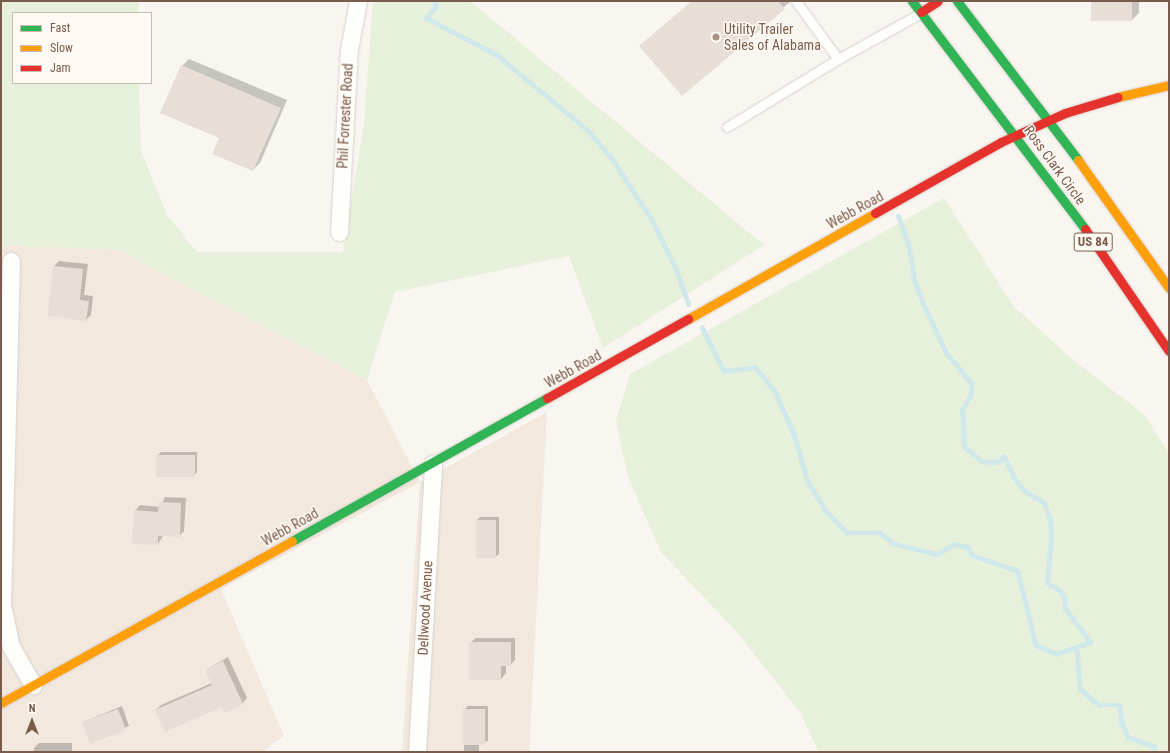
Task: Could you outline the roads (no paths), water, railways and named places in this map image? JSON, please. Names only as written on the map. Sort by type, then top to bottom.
[{"type":"main road","name":"Ross Clark Circle","points":[[912,1],[1016,135],[1169,351]]},
{"type":"main road","points":[[921,12],[938,1]]},
{"type":"main road","name":"Ross Clark Circle","points":[[957,1],[1050,120],[1169,288]]},
{"type":"main road","name":"Webb Road","points":[[1,703],[433,463],[1016,135],[1050,120],[1108,99],[1169,85]]},
{"type":"street","name":"Phil Forrester Road","points":[[339,232],[349,50],[358,1]]},
{"type":"street","points":[[11,261],[5,352],[2,605],[6,634],[11,647],[33,685]]},
{"type":"street","name":"Dellwood Avenue","points":[[417,752],[433,463]]},
{"type":"lane","points":[[796,1],[838,59]]},
{"type":"lane","points":[[728,127],[838,59],[921,12]]},
{"type":"waterway","points":[[435,1],[436,6],[427,18],[497,55],[588,130],[613,160],[651,218],[676,269],[689,304]]},
{"type":"waterway","points":[[702,327],[724,371],[755,367],[775,391],[794,434],[808,482],[827,512],[847,533],[880,533],[895,544],[937,554],[954,544],[968,547],[972,555],[1018,571],[1036,645],[1056,654],[1090,642],[1065,609],[1064,598],[1060,591],[1047,583],[1051,538],[1050,520],[1044,503],[1024,491],[1014,478],[1004,457],[999,462],[982,462],[964,447],[962,410],[971,394],[971,383],[946,353],[922,302],[915,283],[908,244],[898,217]]},
{"type":"waterway","points":[[1077,647],[1080,689],[1099,705],[1120,705],[1122,723],[1128,737],[1154,746],[1154,752]]},
{"type":"place","name":"Utility Trailer Sales of Alabama","points":[[716,37]]}]
